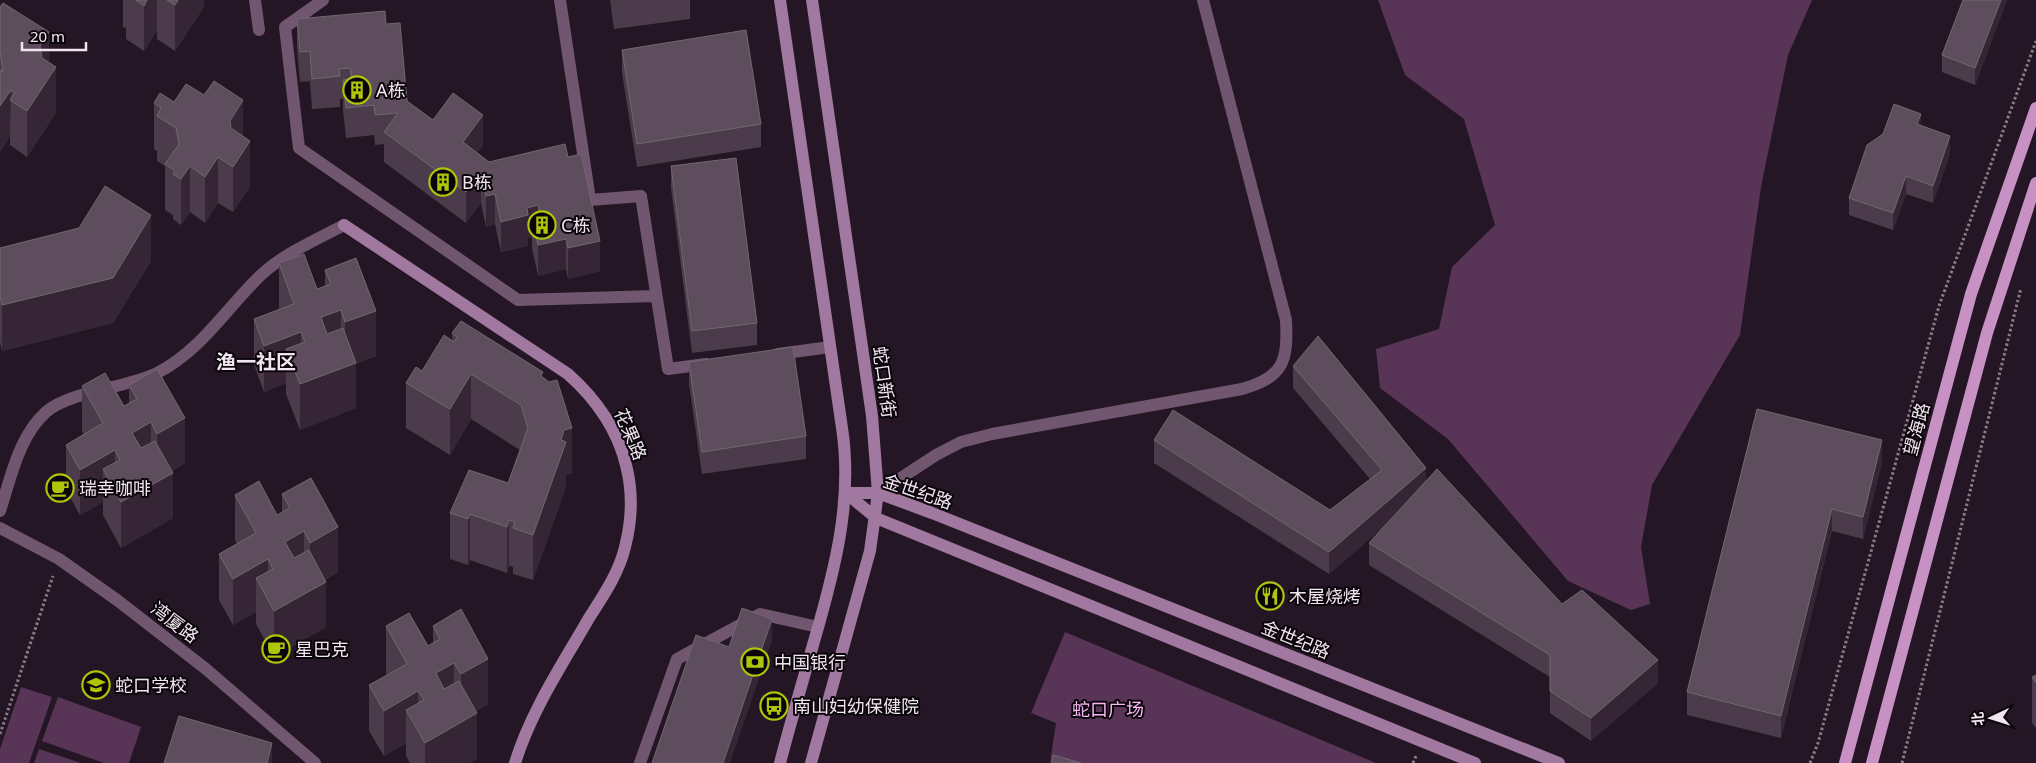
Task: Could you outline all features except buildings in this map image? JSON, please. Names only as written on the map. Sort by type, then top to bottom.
[{"type":"main road","name":"望海路","points":[[1845,763],[1971,294],[2036,108]]},
{"type":"main road","points":[[1872,763],[1987,333],[2035,189]]},
{"type":"street","points":[[255,0],[259,30]]},
{"type":"street","points":[[323,0],[284,27],[299,148],[518,300],[656,296]]},
{"type":"street","points":[[560,0],[590,200],[641,196],[668,369],[716,362]]},
{"type":"street","points":[[780,0],[845,447],[846,493],[838,547],[780,763]]},
{"type":"street","name":"蛇口新街","points":[[810,763],[859,594],[876,518],[878,494],[872,416],[812,0]]},
{"type":"street","points":[[878,494],[936,454],[961,442],[992,434],[1242,389],[1260,384],[1275,374],[1284,360],[1286,320],[1203,0]]},
{"type":"street","name":"花果路","points":[[0,511],[23,443],[36,423],[48,410],[69,400],[129,384],[158,372],[208,335],[264,273],[283,259],[344,225],[568,374],[585,389],[602,409],[623,453],[629,477],[632,502],[625,549],[606,590],[538,707],[515,763]]},
{"type":"street","points":[[763,356],[830,347]]},
{"type":"street","name":"金世纪路","points":[[846,493],[878,494],[957,522],[1559,763]]},
{"type":"street","name":"金世纪路","points":[[846,493],[876,518],[1476,763]]},
{"type":"street","name":"湾厦路","points":[[0,528],[59,559],[117,600],[206,668],[315,763]]},
{"type":"street","points":[[640,763],[676,659],[760,614],[818,627]]},
{"type":"path","points":[[1810,763],[1818,743],[1939,306],[2036,41]]},
{"type":"path","points":[[1902,763],[2024,279]]},
{"type":"path","points":[[0,734],[59,559]]},
{"type":"green space","points":[[1378,0],[1812,0],[1788,55],[1761,187],[1740,335],[1652,485],[1641,547],[1650,604],[1631,610],[1568,581],[1448,439],[1380,388],[1376,349],[1439,329],[1452,267],[1495,225],[1464,119],[1405,75]]},
{"type":"green space","name":"蛇口广场","points":[[1065,632],[1376,763],[1050,763],[1056,723],[1031,713]]},
{"type":"green space","points":[[21,687],[52,697],[29,763],[0,763],[0,749]]},
{"type":"green space","points":[[58,697],[141,727],[129,763],[104,763],[42,741]]},
{"type":"green space","points":[[39,749],[81,763],[34,763]]},
{"type":"place","name":"A栋","points":[[357,90]]},
{"type":"place","name":"B栋","points":[[443,182]]},
{"type":"place","name":"C栋","points":[[542,225]]},
{"type":"place","name":"瑞幸咖啡","points":[[60,488]]},
{"type":"place","name":"木屋烧烤","points":[[1270,596]]},
{"type":"place","name":"星巴克","points":[[276,649]]},
{"type":"place","name":"中国银行","points":[[755,662]]},
{"type":"place","name":"蛇口学校","points":[[96,685]]},
{"type":"place","name":"南山妇幼保健院","points":[[774,706]]},
{"type":"district","name":"渔一社区","points":[[256,361]]}]
